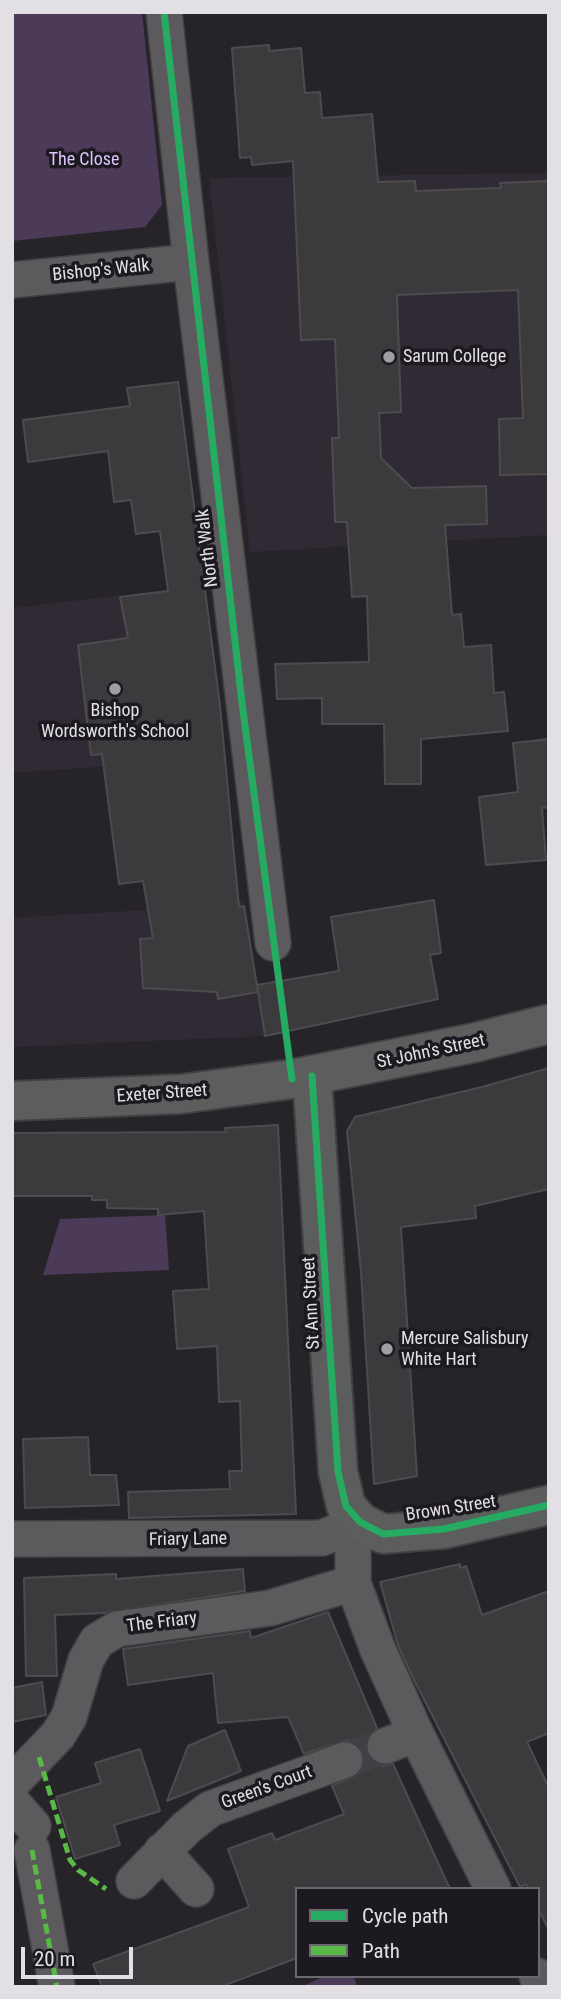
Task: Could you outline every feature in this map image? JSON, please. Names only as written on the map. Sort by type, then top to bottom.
[{"type":"street","name":"North Walk","points":[[164,12],[191,262],[273,943]]},
{"type":"street","name":"Bishop's Walk","points":[[12,280],[191,262]]},
{"type":"street","name":"St John's Street","points":[[312,1076],[549,1024]]},
{"type":"street","name":"Exeter Street","points":[[12,1101],[181,1094],[312,1076]]},
{"type":"street","name":"St Ann Street","points":[[312,1076],[338,1472],[346,1506],[360,1522]]},
{"type":"street","name":"Brown Street","points":[[360,1522],[383,1534],[413,1532],[491,1520],[549,1505]]},
{"type":"street","name":"Friary Lane","points":[[12,1539],[102,1541],[322,1538],[360,1522]]},
{"type":"street","points":[[360,1522],[353,1547],[353,1583],[378,1650],[401,1740],[492,1887]]},
{"type":"street","name":"The Friary","points":[[12,1783],[58,1735],[69,1717],[86,1660],[97,1641],[117,1629],[270,1608],[353,1583]]},
{"type":"street","name":"Green's Court","points":[[134,1881],[210,1809],[345,1760]]},
{"type":"street","points":[[26,1826],[57,1987]]},
{"type":"street","points":[[162,1852],[196,1889]]},
{"type":"shaded area","name":"Sarum College","points":[[549,173],[549,535],[250,552],[209,178]]},
{"type":"shaded area","name":"Bishop Wordsworth's School","points":[[205,586],[224,758],[12,773],[12,608]]},
{"type":"shaded area","points":[[243,899],[265,1036],[12,1047],[12,918],[180,908]]},
{"type":"green space","name":"The Close","points":[[12,12],[142,12],[162,205],[145,227],[12,241]]},
{"type":"green space","points":[[165,1215],[169,1270],[43,1275],[60,1219]]},
{"type":"green space","points":[[321,1978],[354,1978],[358,1987],[301,1987]]},
{"type":"building","points":[[269,45],[269,51],[301,48],[305,93],[320,92],[322,118],[372,114],[378,182],[415,181],[416,191],[501,188],[500,183],[549,181],[549,474],[500,475],[499,419],[523,418],[518,290],[397,295],[401,412],[379,413],[381,458],[412,488],[486,486],[487,524],[445,525],[452,615],[461,614],[464,647],[491,645],[494,693],[504,692],[508,731],[421,739],[421,784],[385,784],[384,724],[322,724],[322,698],[277,699],[275,664],[369,662],[367,596],[352,597],[347,522],[335,522],[332,438],[339,438],[335,339],[301,340],[293,161],[252,165],[251,157],[240,158],[232,48]]},
{"type":"building","points":[[178,382],[220,706],[239,907],[244,906],[258,992],[218,999],[217,992],[143,988],[140,939],[153,938],[143,881],[119,884],[102,754],[91,755],[78,645],[128,638],[120,597],[168,591],[160,531],[136,534],[131,500],[114,502],[108,451],[28,462],[23,420],[130,406],[127,388]]},
{"type":"building","points":[[549,739],[549,807],[542,808],[546,860],[486,865],[479,797],[518,792],[513,743]]},
{"type":"building","points":[[434,900],[441,953],[430,955],[438,999],[265,1036],[257,985],[339,971],[331,917]]},
{"type":"building","points":[[549,1068],[549,1189],[475,1206],[476,1218],[401,1227],[417,1476],[374,1484],[361,1272],[347,1131],[355,1117]]},
{"type":"building","points":[[278,1125],[296,1514],[129,1518],[128,1492],[230,1489],[229,1471],[242,1471],[240,1401],[219,1402],[217,1346],[177,1349],[173,1291],[209,1289],[204,1211],[158,1215],[158,1209],[107,1208],[107,1200],[92,1200],[92,1196],[12,1196],[12,1133],[226,1132],[225,1128]]},
{"type":"building","points":[[88,1437],[90,1475],[116,1475],[119,1505],[25,1508],[23,1439]]},
{"type":"building","points":[[460,1564],[460,1568],[466,1566],[482,1615],[549,1591],[549,1733],[527,1742],[549,1788],[549,1930],[540,1913],[540,1887],[527,1887],[526,1884],[520,1887],[412,1676],[398,1645],[380,1582]]},
{"type":"building","points":[[243,1569],[245,1591],[105,1613],[55,1615],[57,1676],[26,1676],[24,1578],[116,1574],[116,1579]]},
{"type":"building","points":[[328,1612],[377,1728],[365,1742],[367,1754],[381,1766],[393,1764],[449,1887],[295,1887],[295,1959],[220,1987],[102,1987],[93,1964],[249,1907],[228,1849],[272,1833],[275,1840],[344,1814],[332,1786],[360,1773],[365,1763],[358,1745],[348,1740],[304,1754],[288,1717],[218,1723],[213,1673],[128,1685],[123,1649],[250,1631],[251,1638]]},
{"type":"building","points":[[42,1682],[46,1715],[12,1722],[12,1688]]},
{"type":"building","points":[[225,1730],[241,1771],[167,1801],[188,1746]]},
{"type":"building","points":[[140,1749],[160,1811],[114,1825],[120,1845],[75,1859],[56,1797],[101,1783],[95,1763]]},
{"type":"tunnel","points":[[345,1760],[385,1746]]},
{"type":"marked path","points":[[39,1757],[70,1860],[78,1870],[106,1889]]},
{"type":"marked path","points":[[32,1850],[57,1987]]},
{"type":"cycle path","points":[[164,12],[242,703],[292,1079]]},
{"type":"cycle path","points":[[312,1076],[338,1472],[346,1506],[360,1522],[383,1534],[444,1529],[549,1505]]},
{"type":"place","name":"Sarum College","points":[[389,357]]},
{"type":"place","name":"Bishop Wordsworth's School","points":[[115,689]]},
{"type":"place","name":"Mercure Salisbury White Hart","points":[[387,1349]]}]
